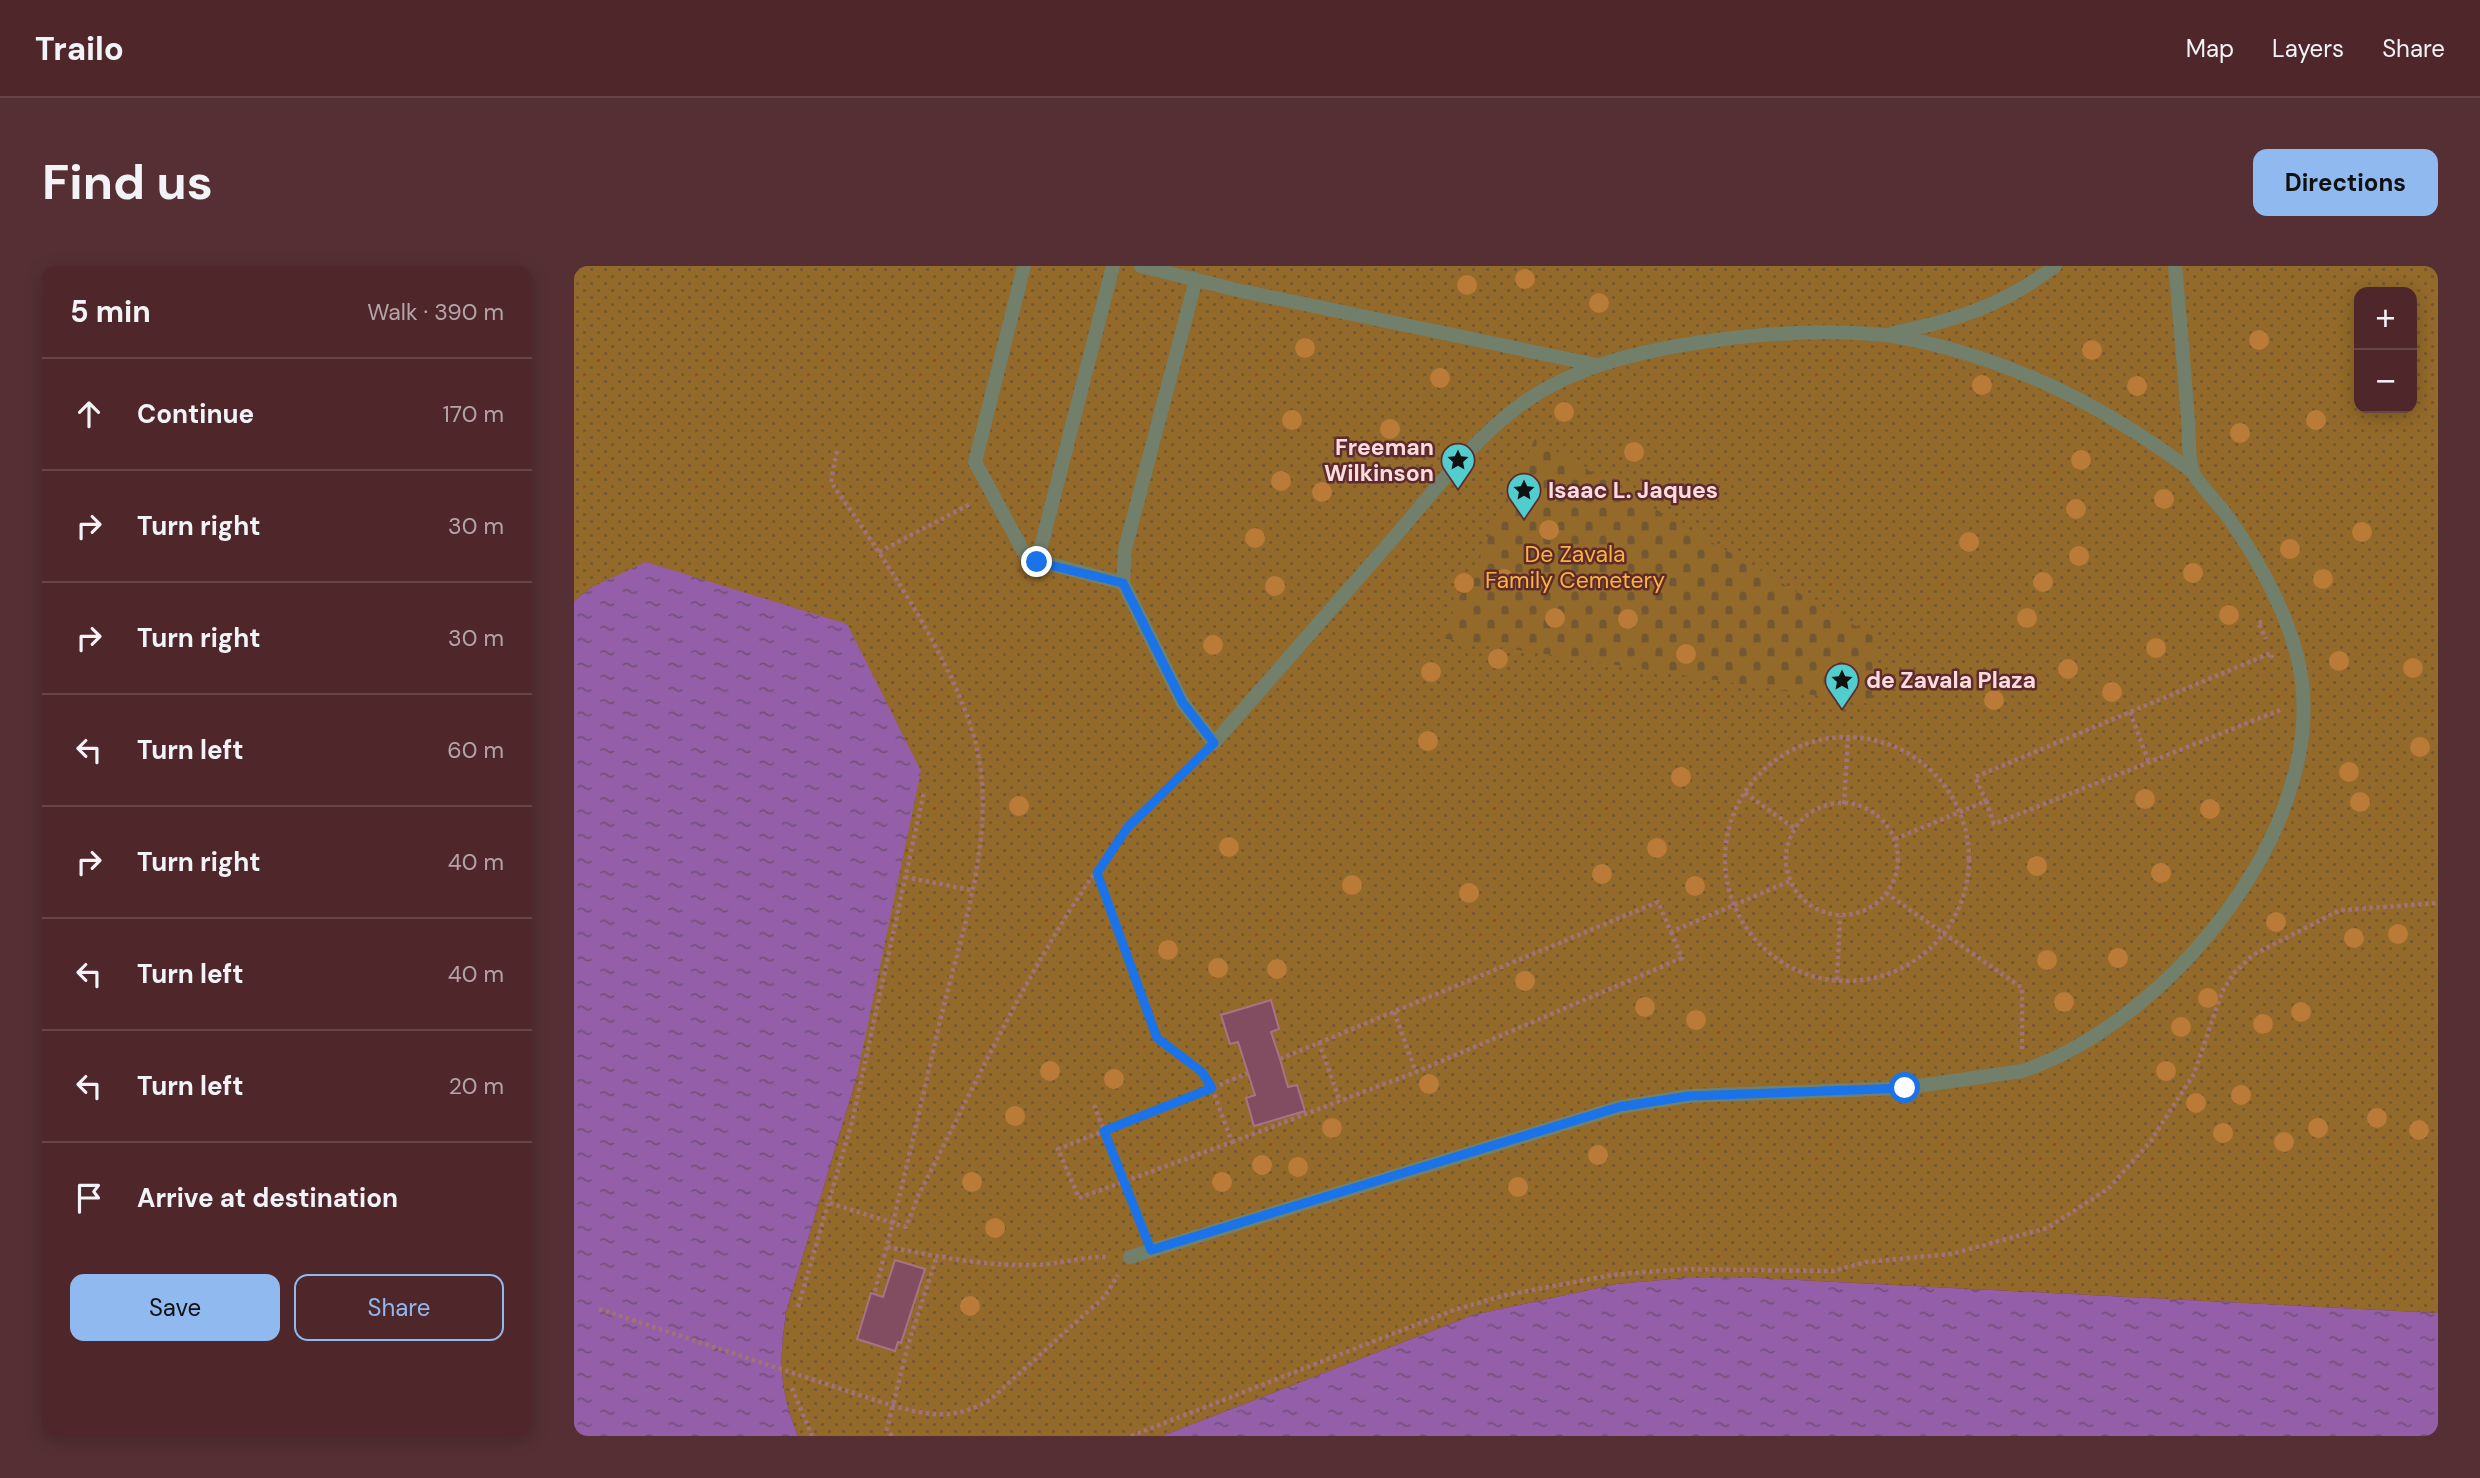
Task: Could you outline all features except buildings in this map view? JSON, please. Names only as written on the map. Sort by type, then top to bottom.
[{"type":"street","points":[[1024,266],[975,462],[1027,558],[1123,583]]},
{"type":"street","points":[[1037,562],[1113,266]]},
{"type":"street","points":[[1141,266],[1597,365]]},
{"type":"street","points":[[1885,335],[1969,316],[2021,291],[2055,266]]},
{"type":"street","points":[[2175,266],[2193,472]]},
{"type":"street","points":[[1130,1257],[1619,1107],[1689,1096],[1905,1088],[2022,1071],[2051,1059],[2155,991],[2200,948],[2261,860],[2293,781],[2303,720],[2302,683],[2289,629],[2253,554],[2193,472],[2128,426],[2055,386],[1977,356],[1885,335],[1782,334],[1665,348],[1597,365],[1541,391],[1511,413],[1470,450],[1214,743],[1183,703],[1123,583],[1125,549],[1196,279]]},
{"type":"path","points":[[837,451],[831,482],[879,552],[943,664],[974,740],[984,786],[971,890],[894,1223],[874,1294]]},
{"type":"path","points":[[879,552],[991,492]]},
{"type":"path","points":[[2274,663],[2271,653],[1975,777],[1994,824],[2280,710]]},
{"type":"path","points":[[2279,697],[2279,722]]},
{"type":"path","points":[[2130,712],[2150,762]]},
{"type":"path","points":[[1844,804],[1847,737]]},
{"type":"path","points":[[1847,737],[1891,745],[1916,759],[1938,779],[1959,813],[1968,846],[1967,876],[1959,906],[1944,933],[1923,954],[1897,970],[1868,979],[1838,980],[1801,972],[1769,953],[1745,925],[1733,904],[1726,876],[1726,841],[1736,808],[1761,773],[1781,756],[1813,742],[1847,737]]},
{"type":"path","points":[[830,1203],[906,1227],[919,1194],[1039,960],[1127,828],[1214,743]]},
{"type":"path","points":[[798,1307],[852,1122],[923,792]]},
{"type":"path","points":[[1745,793],[1794,828]]},
{"type":"path","points":[[1839,802],[1844,804],[1863,807],[1883,821],[1895,839],[1898,863],[1893,884],[1880,901],[1862,912],[1840,916],[1821,912],[1804,901],[1790,881],[1785,864],[1787,843],[1794,828],[1815,809],[1839,802]]},
{"type":"path","points":[[1895,839],[1986,802]]},
{"type":"path","points":[[1097,873],[1157,1038],[1202,1072],[1212,1088],[1232,1142]]},
{"type":"path","points":[[905,877],[971,890]]},
{"type":"path","points":[[1671,932],[1790,881]]},
{"type":"path","points":[[1886,893],[2022,988],[2022,1071]]},
{"type":"path","points":[[1248,1073],[1058,1149],[1079,1198],[1416,1072],[1682,958],[1658,902],[1279,1059]]},
{"type":"path","points":[[1131,1436],[1454,1310],[1506,1295],[1570,1282],[1682,1269],[1833,1272],[1866,1262],[1951,1254],[2048,1228],[2108,1189],[2150,1142],[2193,1074],[2222,992],[2235,972],[2253,955],[2340,910],[2438,903]]},
{"type":"path","points":[[1838,980],[1840,916]]},
{"type":"path","points":[[1394,1012],[1416,1072]]},
{"type":"path","points":[[1319,1042],[1340,1102]]},
{"type":"path","points":[[1094,1105],[1151,1250]]},
{"type":"path","points":[[887,1247],[981,1264],[1036,1265],[1087,1256],[1130,1257]]},
{"type":"path","points":[[892,1436],[887,1429],[908,1345],[937,1256]]},
{"type":"path","points":[[599,1309],[893,1406],[950,1416],[976,1408],[991,1399],[1105,1296],[1130,1257]]},
{"type":"path","points":[[792,1388],[812,1436]]},
{"type":"green space","points":[[574,266],[2438,266],[2438,1313],[1758,1278],[1683,1278],[1617,1284],[1473,1315],[1162,1436],[798,1436],[787,1403],[782,1375],[786,1312],[857,1076],[592,587],[574,601]]},
{"type":"green space","name":"De Zavala Family Cemetery","points":[[1535,439],[1876,638],[1871,704],[1440,638]]},
{"type":"water","points":[[646,562],[847,624],[921,771],[857,1076],[786,1312],[782,1375],[787,1403],[798,1436],[574,1436],[574,601],[592,587]]},
{"type":"water","points":[[1683,1278],[1758,1278],[2438,1313],[2438,1436],[1162,1436],[1473,1315],[1617,1284]]},
{"type":"place","name":"Freeman Wilkinson","points":[[1458,490]]},
{"type":"place","name":"Isaac L. Jaques","points":[[1524,520]]},
{"type":"place","name":"de Zavala Plaza","points":[[1842,710]]},
{"type":"route","points":[[1037,562],[1123,583],[1183,703],[1214,743],[1127,828],[1097,873],[1157,1038],[1202,1072],[1212,1088],[1104,1131],[1151,1250],[1447,1157],[1619,1107],[1689,1096],[1905,1088]]}]
